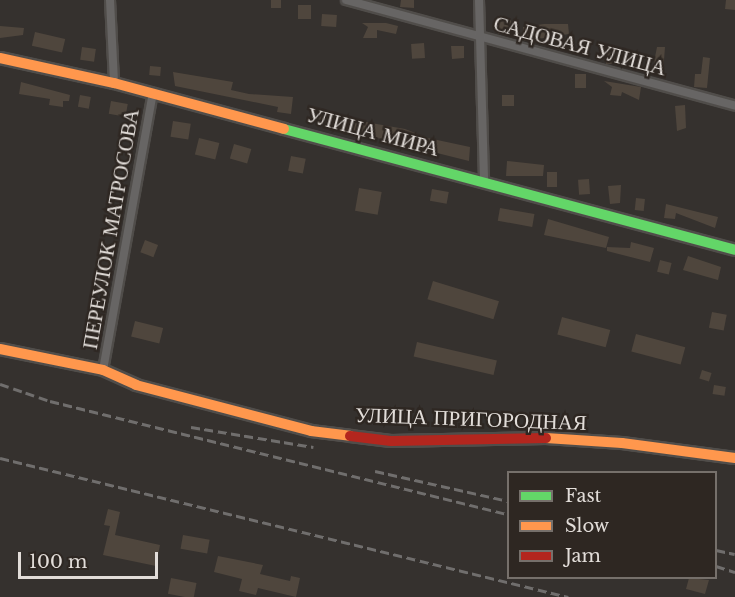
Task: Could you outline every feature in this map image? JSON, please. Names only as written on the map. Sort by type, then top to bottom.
[{"type":"street","name":"ПЕРЕУЛОК МАТРОСОВА","points":[[110,0],[114,83]]},
{"type":"street","name":"САДОВАЯ УЛИЦА","points":[[346,0],[735,106]]},
{"type":"street","points":[[479,0],[484,182]]},
{"type":"street","name":"УЛИЦА МИРА","points":[[0,58],[153,93],[735,250]]},
{"type":"street","name":"ПЕРЕУЛОК МАТРОСОВА","points":[[103,370],[153,93]]},
{"type":"street","name":"УЛИЦА ПРИГОРОДНАЯ","points":[[0,349],[103,370],[136,385],[311,431],[391,441],[538,438],[601,442],[735,458]]},
{"type":"building","points":[[271,0],[281,0],[281,8],[271,8]]},
{"type":"building","points":[[401,0],[414,0],[414,8],[400,7]]},
{"type":"building","points":[[726,0],[735,0],[735,10],[725,9]]},
{"type":"building","points":[[298,5],[311,5],[311,19],[298,19]]},
{"type":"building","points":[[322,14],[337,15],[336,27],[321,26]]},
{"type":"building","points":[[511,20],[513,32],[498,34],[496,22]]},
{"type":"building","points":[[362,23],[386,23],[398,26],[396,34],[377,30],[377,38],[363,38],[368,27]]},
{"type":"building","points":[[568,24],[569,34],[524,41],[523,27]]},
{"type":"building","points":[[0,26],[24,28],[23,35],[0,38]]},
{"type":"building","points":[[35,32],[65,39],[62,53],[32,46]]},
{"type":"building","points":[[424,43],[425,58],[412,59],[411,44]]},
{"type":"building","points":[[451,46],[464,46],[464,58],[452,59]]},
{"type":"building","points":[[82,47],[96,49],[94,62],[80,60]]},
{"type":"building","points":[[657,47],[665,47],[663,73],[652,72]]},
{"type":"building","points":[[606,52],[620,52],[620,64],[606,64]]},
{"type":"building","points":[[703,57],[710,58],[707,88],[694,87],[695,74],[701,74]]},
{"type":"building","points":[[150,66],[161,67],[160,76],[149,75]]},
{"type":"building","points":[[173,72],[233,82],[231,90],[249,94],[293,97],[291,114],[277,112],[278,107],[175,86]]},
{"type":"building","points":[[575,74],[586,74],[586,88],[575,88]]},
{"type":"building","points":[[604,81],[641,87],[639,100],[622,92],[621,96],[610,95],[612,87]]},
{"type":"building","points":[[21,82],[70,95],[69,101],[63,101],[63,107],[49,105],[50,99],[19,94]]},
{"type":"building","points":[[80,95],[91,97],[89,109],[78,107]]},
{"type":"building","points":[[502,95],[514,95],[514,106],[502,106]]},
{"type":"building","points":[[111,101],[128,104],[125,117],[109,114]]},
{"type":"building","points":[[685,105],[686,128],[677,131],[675,106]]},
{"type":"building","points":[[316,110],[328,112],[326,123],[314,121]]},
{"type":"building","points":[[343,118],[405,129],[428,138],[470,147],[469,161],[341,129]]},
{"type":"building","points":[[173,121],[191,124],[188,140],[170,137]]},
{"type":"building","points":[[199,138],[219,143],[215,160],[195,154]]},
{"type":"building","points":[[234,144],[251,149],[247,163],[230,158]]},
{"type":"building","points":[[291,156],[306,159],[303,174],[288,171]]},
{"type":"building","points":[[507,161],[544,165],[543,176],[506,176]]},
{"type":"building","points":[[547,172],[557,172],[557,187],[547,187]]},
{"type":"building","points":[[589,179],[590,194],[579,195],[578,180]]},
{"type":"building","points":[[621,185],[620,203],[610,204],[608,186]]},
{"type":"building","points":[[359,188],[382,192],[378,215],[355,211]]},
{"type":"building","points":[[432,189],[449,192],[447,204],[430,201]]},
{"type":"building","points":[[636,198],[645,199],[644,211],[635,210]]},
{"type":"building","points":[[666,204],[718,217],[715,228],[676,213],[675,219],[664,218]]},
{"type":"building","points":[[500,208],[534,214],[532,227],[498,221]]},
{"type":"building","points":[[548,219],[609,237],[606,248],[544,235]]},
{"type":"building","points":[[145,240],[158,245],[153,257],[140,252]]},
{"type":"building","points":[[631,242],[654,248],[650,262],[607,251],[607,247],[630,248]]},
{"type":"building","points":[[688,256],[721,267],[718,280],[683,270]]},
{"type":"building","points":[[660,260],[672,263],[669,275],[657,272]]},
{"type":"building","points":[[433,281],[499,301],[493,319],[427,299]]},
{"type":"building","points":[[712,312],[727,315],[724,331],[709,328]]},
{"type":"building","points":[[562,317],[610,330],[606,347],[557,334]]},
{"type":"building","points":[[135,321],[163,328],[159,344],[131,337]]},
{"type":"building","points":[[636,334],[685,347],[681,365],[631,351]]},
{"type":"building","points":[[417,342],[497,360],[494,375],[414,357]]},
{"type":"building","points":[[702,370],[712,373],[709,382],[699,379]]},
{"type":"building","points":[[714,385],[726,387],[724,396],[713,394]]},
{"type":"building","points":[[108,509],[120,512],[115,535],[160,545],[156,566],[103,555],[110,526],[104,525]]},
{"type":"building","points":[[183,535],[210,540],[207,553],[181,549]]},
{"type":"building","points":[[218,556],[263,565],[260,574],[290,581],[291,576],[300,578],[296,597],[258,588],[256,595],[239,591],[242,579],[214,572]]},
{"type":"building","points":[[171,578],[197,583],[194,597],[168,594]]},
{"type":"building","points":[[689,579],[709,580],[705,594],[686,589]]},
{"type":"railway","points":[[0,384],[50,401],[507,514]]},
{"type":"railway","points":[[191,427],[313,447]]},
{"type":"railway","points":[[0,458],[568,597]]},
{"type":"railway","points":[[375,471],[507,501]]},
{"type":"railway","points":[[717,550],[735,554]]},
{"type":"railway","points":[[717,566],[735,572]]},
{"type":"traffic: fast","points":[[284,129],[735,250]]},
{"type":"traffic: slow","points":[[0,58],[114,83],[284,129]]},
{"type":"traffic: slow","points":[[0,349],[103,370],[136,385],[311,431],[350,436]]},
{"type":"traffic: slow","points":[[546,438],[622,443],[735,458]]},
{"type":"traffic: jam","points":[[350,436],[391,441],[546,438]]}]
